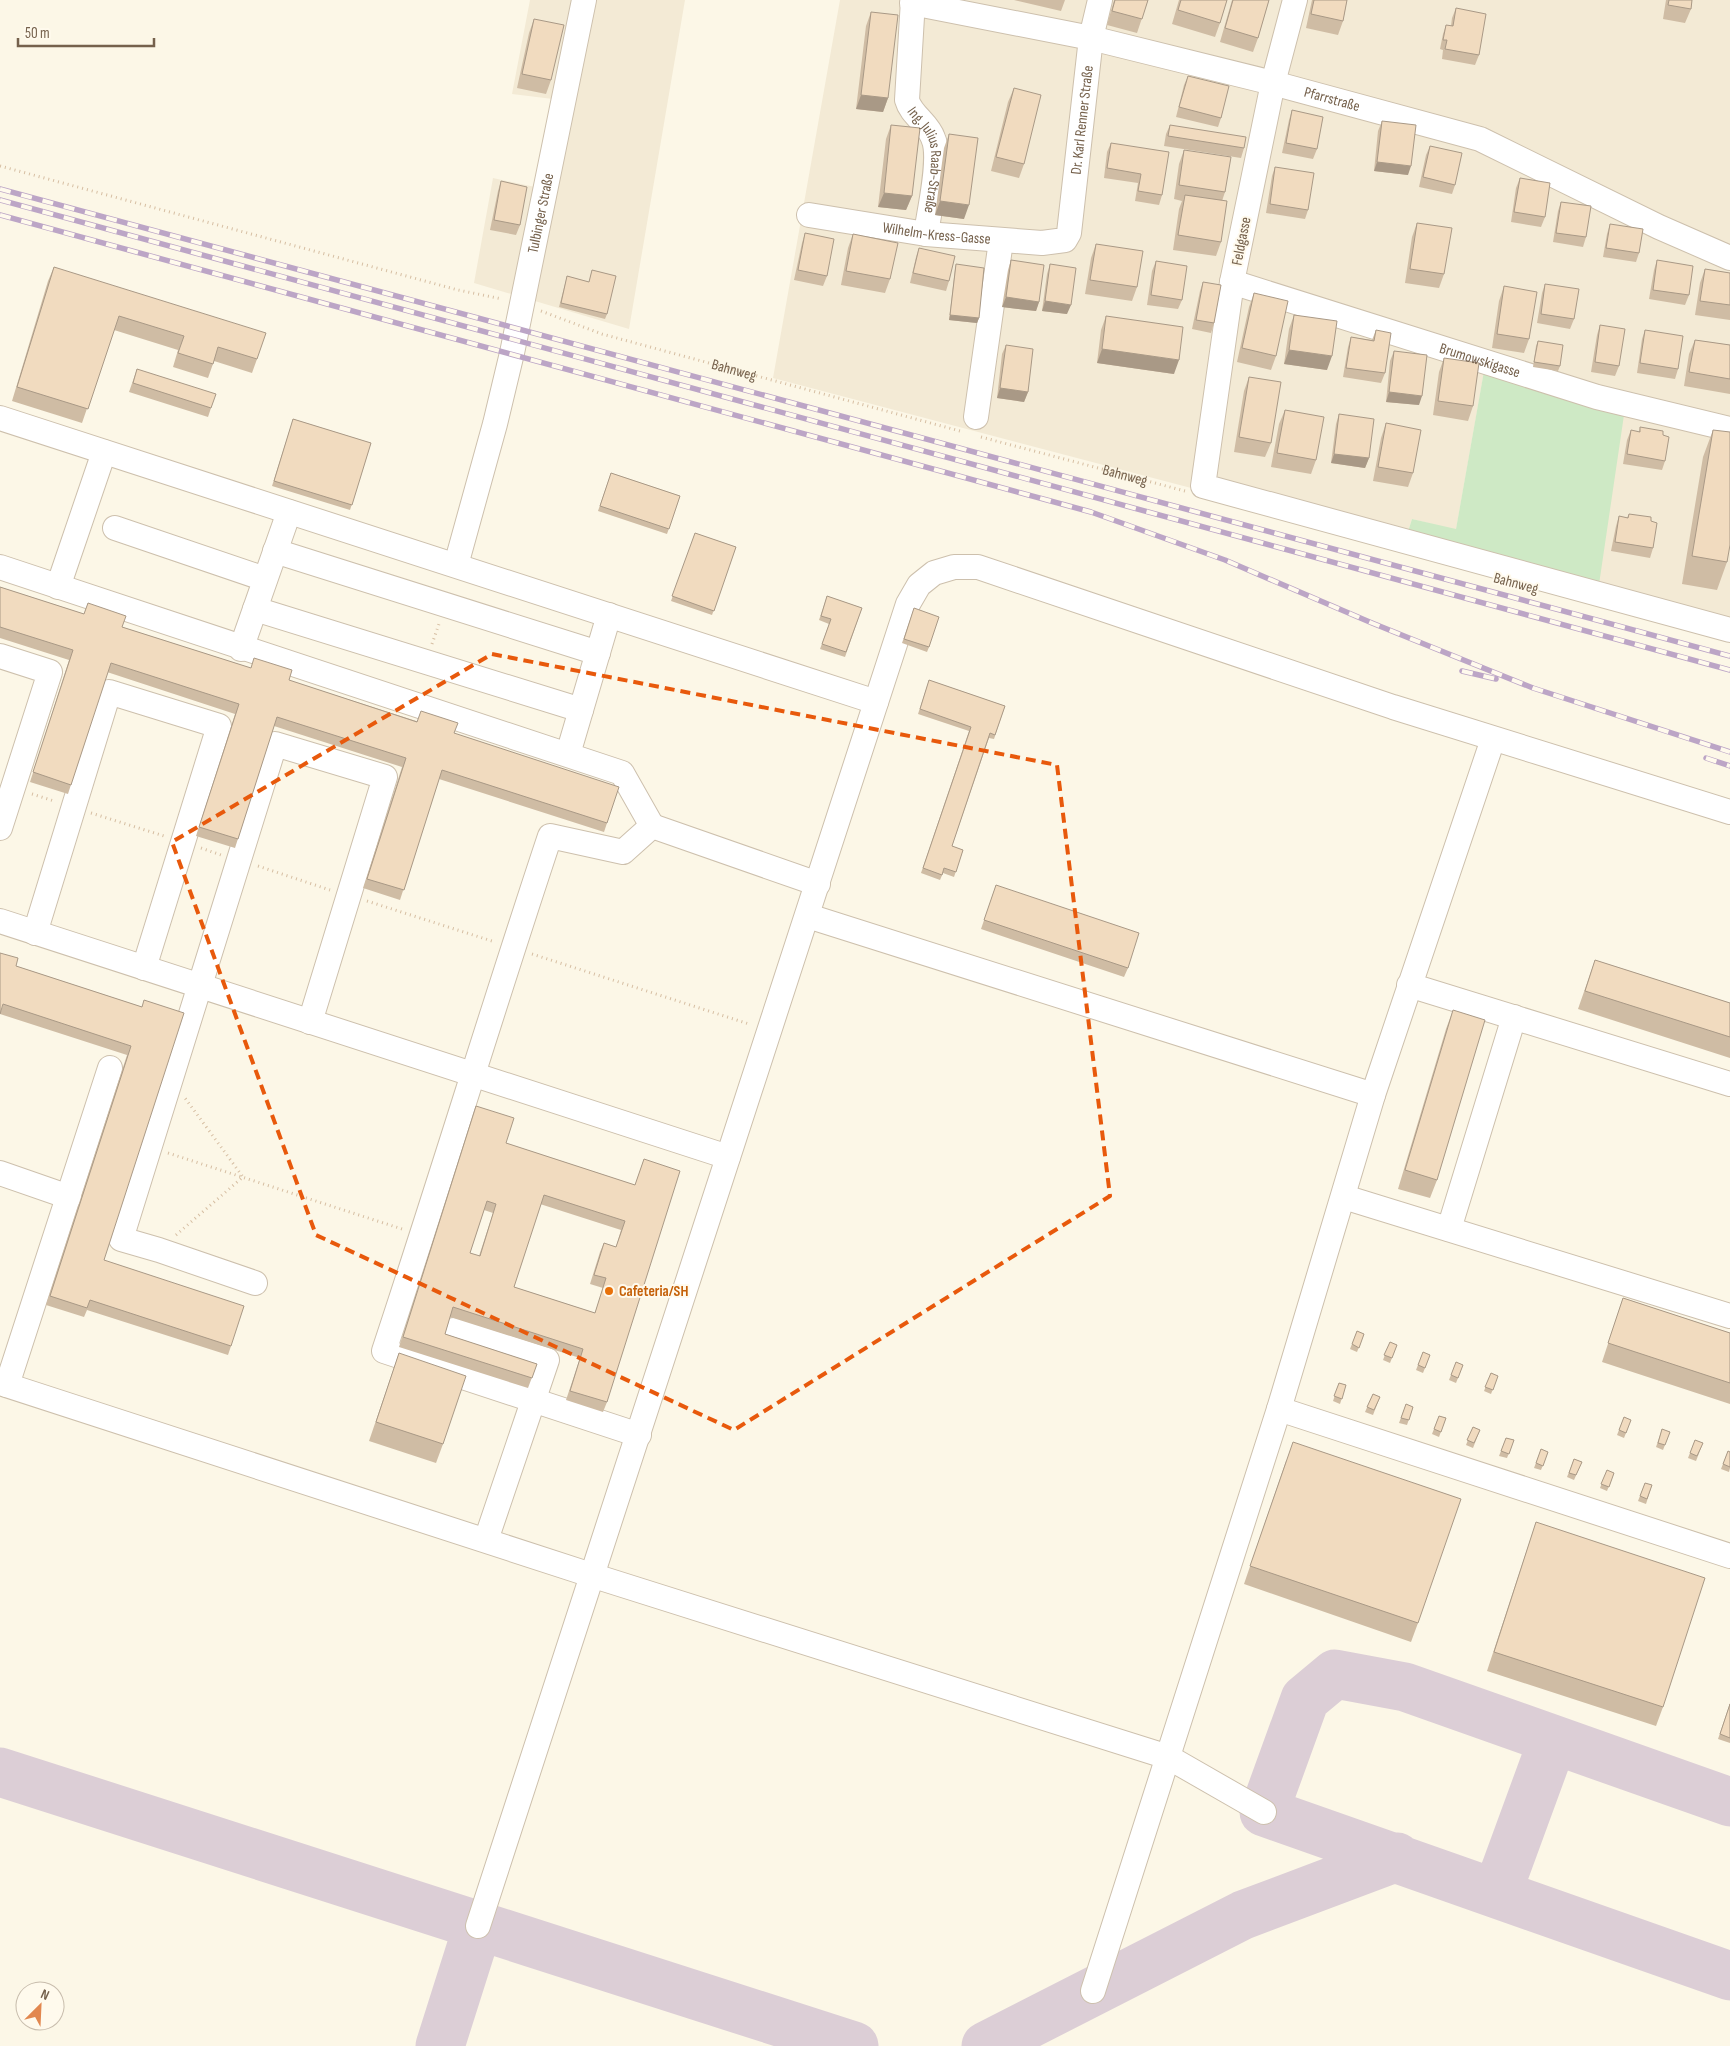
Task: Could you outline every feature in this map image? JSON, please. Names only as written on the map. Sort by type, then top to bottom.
[{"type":"street","name":"Tulbinger Straße","points":[[456,565],[495,424],[522,303],[584,0]]},
{"type":"street","name":"Dr. Karl Renner Straße","points":[[1065,240],[1069,233],[1091,38],[1100,0]]},
{"type":"street","name":"Feldgasse","points":[[1198,490],[1232,282],[1273,83],[1295,0]]},
{"type":"street","name":"Pfarrstraße","points":[[912,1],[1091,38],[1273,83],[1480,139],[1658,227],[1730,258]]},
{"type":"street","name":"Ing. Julius Raab-Straße","points":[[912,1],[907,100],[908,106],[930,132],[937,152],[926,234]]},
{"type":"street","name":"Wilhelm-Kress-Gasse","points":[[809,215],[926,234],[1042,244],[1065,240]]},
{"type":"street","points":[[973,428],[1001,241]]},
{"type":"street","name":"Brumowskigasse","points":[[1232,282],[1597,396],[1730,429]]},
{"type":"street","points":[[0,418],[876,702]]},
{"type":"street","points":[[58,587],[104,452]]},
{"type":"street","name":"Bahnweg","points":[[1198,490],[1730,630]]},
{"type":"street","points":[[241,649],[289,512]]},
{"type":"street","points":[[115,528],[265,578]]},
{"type":"street","points":[[275,551],[598,653]]},
{"type":"street","points":[[0,567],[241,649],[622,773],[652,826],[818,884]]},
{"type":"street","points":[[478,1926],[728,1157],[771,1031],[908,604],[919,585],[934,573],[954,567],[978,567],[1493,739],[1730,812]]},
{"type":"street","points":[[255,608],[581,710]]},
{"type":"street","points":[[568,754],[609,615]]},
{"type":"street","points":[[0,656],[50,672],[0,828]]},
{"type":"street","points":[[35,933],[109,692],[218,726],[144,968]]},
{"type":"street","points":[[1094,1991],[1279,1408],[1344,1197],[1373,1095],[1493,739]]},
{"type":"street","points":[[255,1283],[121,1239],[201,987],[275,744],[385,777],[310,1022]]},
{"type":"street","points":[[639,1435],[384,1351],[550,836],[623,852],[652,826]]},
{"type":"street","points":[[808,916],[1373,1095]]},
{"type":"street","points":[[0,921],[728,1157]]},
{"type":"street","points":[[1409,985],[1730,1084]]},
{"type":"street","points":[[1449,1230],[1514,1017]]},
{"type":"street","points":[[110,1068],[69,1197],[3,1384],[592,1575],[1168,1756],[1264,1812]]},
{"type":"street","points":[[0,1173],[69,1197]]},
{"type":"street","points":[[1344,1197],[1730,1316]]},
{"type":"street","points":[[454,1330],[547,1360],[486,1540]]},
{"type":"street","points":[[1279,1408],[1730,1556]]},
{"type":"path","name":"Bahnweg","points":[[0,166],[458,290],[522,303],[602,334],[973,428],[1198,490]]},
{"type":"path","points":[[426,662],[445,604]]},
{"type":"path","points":[[13,788],[771,1031]]},
{"type":"path","points":[[172,1079],[243,1177]]},
{"type":"path","points":[[150,1147],[422,1236]]},
{"type":"path","points":[[159,1250],[243,1177]]},
{"type":"highlighted area","points":[[492,654],[1057,765],[1110,1196],[734,1430],[316,1235],[172,842]]},
{"type":"shaded area","points":[[530,0],[685,0],[629,329],[474,283],[493,178],[535,187],[553,99],[512,94]]},
{"type":"shaded area","points":[[840,0],[1730,0],[1730,634],[1597,598],[1484,372],[1456,530],[1412,519],[1404,544],[773,378]]},
{"type":"green space","points":[[1484,371],[1624,415],[1597,598],[1404,544],[1412,519],[1456,529]]},
{"type":"building","points":[[1115,0],[1148,0],[1142,19],[1112,11]]},
{"type":"building","points":[[1181,0],[1227,0],[1220,23],[1178,10]]},
{"type":"building","points":[[1233,0],[1269,0],[1258,38],[1225,28]]},
{"type":"building","points":[[1314,0],[1347,0],[1343,21],[1311,14]]},
{"type":"building","points":[[1669,0],[1692,0],[1691,9],[1668,5]]},
{"type":"building","points":[[1456,8],[1486,14],[1479,55],[1445,49],[1447,40],[1443,40],[1446,25],[1453,26]]},
{"type":"building","points":[[871,12],[898,15],[888,98],[861,95]]},
{"type":"building","points":[[534,19],[564,25],[551,80],[522,74]]},
{"type":"building","points":[[1188,76],[1229,86],[1221,118],[1179,107]]},
{"type":"building","points":[[1014,88],[1041,95],[1024,164],[996,157]]},
{"type":"building","points":[[1292,110],[1323,117],[1317,149],[1286,143]]},
{"type":"building","points":[[1382,121],[1416,125],[1411,166],[1377,162]]},
{"type":"building","points":[[891,125],[920,128],[912,196],[884,193]]},
{"type":"building","points":[[1170,125],[1246,137],[1244,148],[1168,136]]},
{"type":"building","points":[[949,134],[978,138],[969,205],[940,201]]},
{"type":"building","points":[[1111,143],[1169,152],[1162,195],[1138,191],[1141,174],[1107,168]]},
{"type":"building","points":[[1430,146],[1462,153],[1455,185],[1423,177]]},
{"type":"building","points":[[1184,150],[1231,157],[1225,192],[1179,185]]},
{"type":"building","points":[[1275,167],[1314,173],[1308,210],[1270,204]]},
{"type":"building","points":[[1520,178],[1550,183],[1545,217],[1514,212]]},
{"type":"building","points":[[501,181],[527,187],[520,225],[494,220]]},
{"type":"building","points":[[1185,195],[1227,201],[1221,242],[1178,235]]},
{"type":"building","points":[[1561,202],[1591,206],[1586,237],[1556,233]]},
{"type":"building","points":[[1417,223],[1452,228],[1444,274],[1410,269]]},
{"type":"building","points":[[1610,224],[1643,229],[1639,253],[1606,248]]},
{"type":"building","points":[[805,233],[834,239],[827,276],[798,270]]},
{"type":"building","points":[[853,234],[898,243],[890,279],[846,271]]},
{"type":"building","points":[[1096,244],[1143,251],[1137,287],[1090,280]]},
{"type":"building","points":[[919,248],[955,256],[949,281],[913,273]]},
{"type":"building","points":[[1011,260],[1044,265],[1039,302],[1006,297]]},
{"type":"building","points":[[1657,260],[1693,266],[1689,295],[1653,290]]},
{"type":"building","points":[[1156,261],[1187,266],[1182,300],[1151,295]]},
{"type":"building","points":[[956,264],[984,268],[979,318],[950,315]]},
{"type":"building","points":[[1050,264],[1076,268],[1071,305],[1045,301]]},
{"type":"building","points":[[54,267],[266,333],[257,359],[218,347],[213,364],[178,353],[184,336],[119,316],[88,409],[17,387]]},
{"type":"building","points":[[1705,269],[1730,273],[1730,305],[1700,301]]},
{"type":"building","points":[[592,270],[616,276],[607,314],[561,303],[567,276],[589,282]]},
{"type":"building","points":[[1203,282],[1221,285],[1214,323],[1196,320]]},
{"type":"building","points":[[1545,284],[1579,289],[1574,319],[1541,314]]},
{"type":"building","points":[[1504,286],[1537,292],[1529,339],[1497,334]]},
{"type":"building","points":[[1254,293],[1288,301],[1276,356],[1242,348]]},
{"type":"building","points":[[1294,315],[1337,321],[1332,356],[1289,350]]},
{"type":"building","points":[[1106,316],[1183,327],[1179,360],[1102,349]]},
{"type":"building","points":[[1600,325],[1625,329],[1619,366],[1595,362]]},
{"type":"building","points":[[1376,330],[1391,333],[1385,373],[1346,368],[1351,337],[1374,341]]},
{"type":"building","points":[[1645,330],[1683,336],[1678,369],[1640,363]]},
{"type":"building","points":[[1695,340],[1730,345],[1730,379],[1689,372]]},
{"type":"building","points":[[1538,341],[1563,345],[1560,366],[1534,362]]},
{"type":"building","points":[[1006,345],[1033,349],[1028,392],[1000,388]]},
{"type":"building","points":[[1394,351],[1427,355],[1422,396],[1389,392]]},
{"type":"building","points":[[1444,358],[1479,363],[1473,406],[1438,401]]},
{"type":"building","points":[[137,369],[216,394],[211,408],[133,383]]},
{"type":"building","points":[[1249,377],[1281,382],[1271,443],[1239,437]]},
{"type":"building","points":[[1285,410],[1324,417],[1316,460],[1277,453]]},
{"type":"building","points":[[1339,414],[1374,419],[1369,458],[1334,454]]},
{"type":"building","points":[[293,419],[371,443],[352,505],[274,481]]},
{"type":"building","points":[[1386,423],[1421,430],[1413,473],[1378,467]]},
{"type":"building","points":[[1640,427],[1663,431],[1663,435],[1669,437],[1665,461],[1627,454],[1631,430],[1640,432]]},
{"type":"building","points":[[1713,430],[1730,432],[1730,545],[1727,562],[1692,556]]},
{"type":"building","points":[[611,473],[680,496],[669,529],[600,506]]},
{"type":"building","points":[[1629,514],[1651,517],[1651,521],[1657,523],[1653,548],[1615,542],[1619,516],[1628,518]]},
{"type":"building","points":[[695,533],[736,547],[714,611],[672,596]]},
{"type":"building","points":[[0,587],[84,614],[88,603],[126,616],[122,627],[251,668],[254,658],[292,670],[289,680],[417,722],[421,711],[458,723],[454,733],[619,787],[607,823],[442,770],[404,890],[367,879],[406,758],[277,717],[238,839],[199,827],[239,704],[111,663],[71,785],[33,772],[73,650],[0,627]]},
{"type":"building","points":[[827,596],[862,608],[846,652],[822,644],[831,619],[821,616]]},
{"type":"building","points":[[914,608],[939,617],[929,647],[904,639]]},
{"type":"building","points":[[929,680],[1005,706],[995,735],[990,733],[952,846],[963,850],[956,872],[944,868],[942,875],[923,868],[971,727],[920,709]]},
{"type":"building","points":[[996,885],[1139,933],[1128,968],[984,920]]},
{"type":"building","points":[[0,953],[18,958],[16,966],[142,1007],[144,1000],[184,1013],[104,1260],[244,1306],[231,1346],[90,1300],[87,1308],[50,1296],[131,1046],[3,1004],[0,1014]]},
{"type":"building","points":[[1595,960],[1730,1003],[1730,1037],[1585,991]]},
{"type":"building","points":[[1453,1010],[1485,1020],[1437,1180],[1405,1170]]},
{"type":"building","points":[[476,1106],[514,1118],[506,1143],[635,1185],[644,1159],[680,1171],[607,1402],[570,1391],[583,1349],[453,1307],[445,1334],[537,1364],[532,1378],[403,1337]],"holes":[[[544,1195],[625,1221],[616,1247],[604,1243],[594,1275],[606,1278],[595,1313],[514,1287]],[[487,1201],[496,1204],[480,1256],[470,1253]]]},
{"type":"building","points":[[1623,1298],[1730,1333],[1730,1383],[1608,1343]]},
{"type":"building","points":[[1357,1331],[1364,1334],[1359,1348],[1352,1344]]},
{"type":"building","points":[[1390,1342],[1397,1345],[1392,1358],[1384,1355]]},
{"type":"building","points":[[1423,1352],[1430,1355],[1425,1368],[1418,1365]]},
{"type":"building","points":[[399,1353],[466,1376],[443,1444],[376,1422]]},
{"type":"building","points":[[1456,1362],[1463,1365],[1458,1378],[1451,1375]]},
{"type":"building","points":[[1491,1373],[1498,1376],[1493,1390],[1485,1387]]},
{"type":"building","points":[[1339,1383],[1346,1385],[1342,1399],[1334,1396]]},
{"type":"building","points":[[1373,1394],[1380,1397],[1374,1410],[1367,1407]]},
{"type":"building","points":[[1406,1404],[1413,1407],[1409,1420],[1401,1418]]},
{"type":"building","points":[[1439,1416],[1446,1418],[1441,1432],[1434,1429]]},
{"type":"building","points":[[1624,1417],[1631,1420],[1626,1433],[1619,1430]]},
{"type":"building","points":[[1473,1427],[1480,1430],[1474,1443],[1467,1440]]},
{"type":"building","points":[[1662,1429],[1670,1432],[1665,1445],[1658,1443]]},
{"type":"building","points":[[1506,1438],[1514,1440],[1509,1454],[1501,1451]]},
{"type":"building","points":[[1695,1440],[1703,1443],[1697,1456],[1690,1453]]},
{"type":"building","points":[[1293,1442],[1461,1499],[1418,1623],[1250,1566]]},
{"type":"building","points":[[1541,1449],[1548,1452],[1543,1466],[1536,1463]]},
{"type":"building","points":[[1728,1451],[1730,1452],[1730,1467],[1723,1464]]},
{"type":"building","points":[[1574,1459],[1582,1462],[1576,1475],[1569,1473]]},
{"type":"building","points":[[1607,1470],[1614,1473],[1609,1487],[1601,1484]]},
{"type":"building","points":[[1645,1483],[1652,1485],[1647,1499],[1640,1496]]},
{"type":"building","points":[[1536,1522],[1705,1578],[1663,1707],[1494,1652]]},
{"type":"building","points":[[1730,1704],[1730,1738],[1720,1734]]},
{"type":"taxiway","points":[[1730,1802],[1405,1687],[1335,1674],[1305,1699],[1264,1812],[1730,1976]]},
{"type":"taxiway","points":[[1497,1893],[1553,1740]]},
{"type":"taxiway","points":[[0,1772],[854,2046]]},
{"type":"taxiway","points":[[986,2046],[1243,1915],[1397,1857]]},
{"type":"taxiway","points":[[440,2046],[478,1926]]},
{"type":"railway","points":[[0,189],[1730,656]]},
{"type":"railway","points":[[0,200],[1730,670]]},
{"type":"railway","points":[[0,215],[1091,512],[1225,560],[1372,623],[1533,688],[1730,752]]},
{"type":"railway","points":[[1462,671],[1496,679]]},
{"type":"railway","points":[[1706,758],[1730,766]]},
{"type":"place","name":"Cafeteria/SH","points":[[609,1291]]}]
